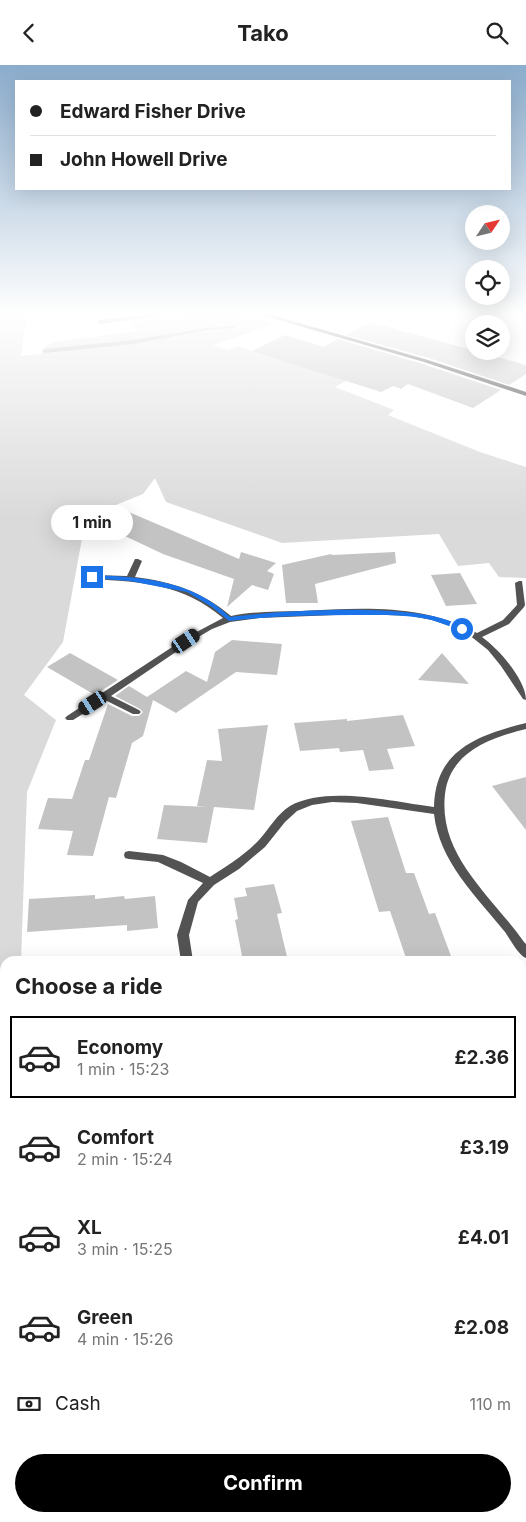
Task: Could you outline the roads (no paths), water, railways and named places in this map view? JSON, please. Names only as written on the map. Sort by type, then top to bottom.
[{"type":"main road","points":[[490,382],[526,394]]},
{"type":"street","points":[[130,579],[138,561]]},
{"type":"street","points":[[92,577],[130,579],[189,591],[214,605],[229,619]]},
{"type":"street","points":[[476,636],[506,622],[523,605],[519,583]]},
{"type":"street","points":[[70,718],[202,631],[229,619],[254,616],[395,613],[423,616],[447,622],[476,636],[498,656],[526,697]]},
{"type":"street","points":[[105,695],[136,712]]},
{"type":"street","points":[[526,726],[507,731],[473,745],[453,761],[442,780],[439,811],[445,842],[472,885],[526,954]]},
{"type":"street","points":[[186,956],[183,935],[193,900],[210,882],[235,866],[261,844],[293,809],[310,802],[332,799],[357,800],[439,811]]},
{"type":"street","points":[[129,855],[159,859],[177,865],[210,882]]}]
